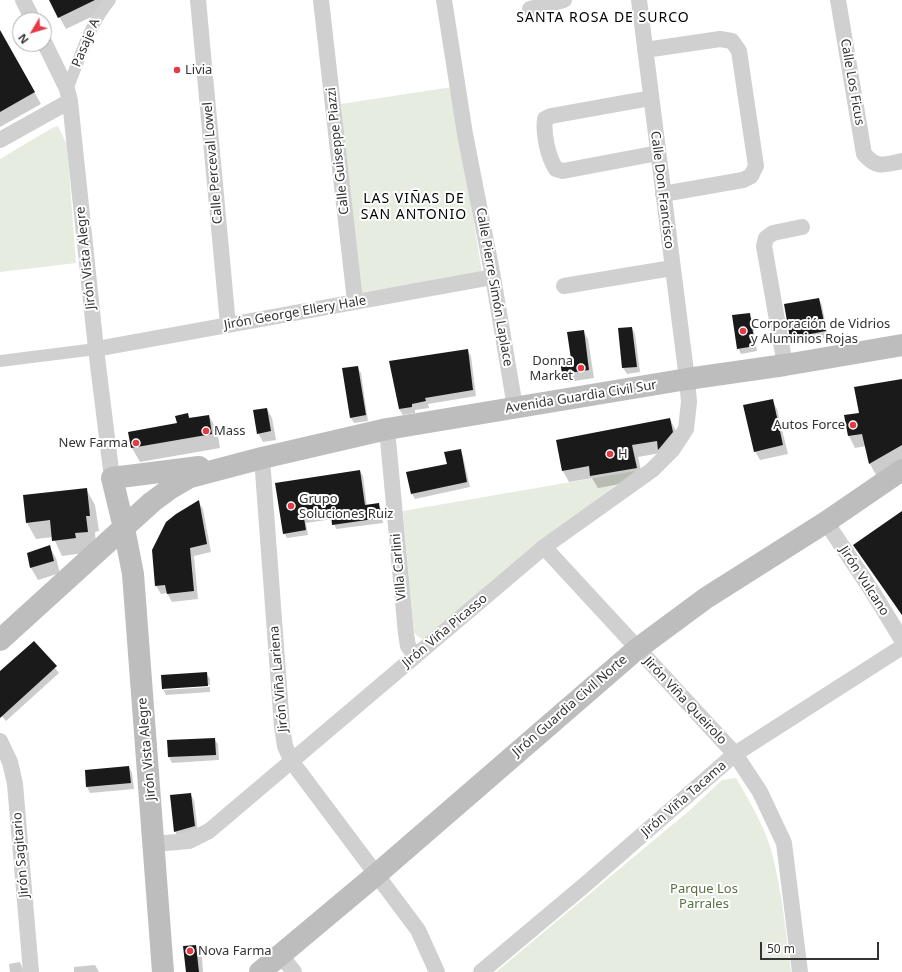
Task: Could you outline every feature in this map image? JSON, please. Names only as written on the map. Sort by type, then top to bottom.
[{"type":"main road","name":"Avenida Guardia Civil Sur","points":[[0,640],[124,528],[171,488],[190,477],[262,458],[387,429],[902,345]]},
{"type":"main road","name":"Avenida Guardia Civil Sur","points":[[112,478],[262,458]]},
{"type":"main road","name":"Jirón Guardia Civil Norte","points":[[260,972],[377,874],[637,649],[706,598],[826,522],[902,470]]},
{"type":"main road","points":[[112,478],[124,528]]},
{"type":"main road","name":"Jirón Vista Alegre","points":[[124,528],[133,574],[163,972]]},
{"type":"street","points":[[23,0],[29,12]]},
{"type":"street","name":"Pasaje A","points":[[68,95],[90,30],[99,13],[110,0]]},
{"type":"street","name":"Calle Perceval Lowel","points":[[198,0],[228,325]]},
{"type":"street","name":"Calle Guiseppe Piazzi","points":[[321,0],[355,302]]},
{"type":"street","name":"Calle Pierre Simón Laplace","points":[[444,0],[465,134],[493,277],[516,408]]},
{"type":"street","points":[[530,9],[564,0]]},
{"type":"street","name":"Calle Don Francisco","points":[[639,0],[687,379]]},
{"type":"street","name":"Calle Los Ficus","points":[[838,0],[864,154],[871,162],[881,165],[902,161]]},
{"type":"street","points":[[645,50],[720,39],[732,40],[739,50],[756,166],[751,176],[743,180],[663,194]]},
{"type":"street","name":"Jirón Vista Alegre","points":[[49,52],[68,95],[112,478]]},
{"type":"street","points":[[0,140],[68,95]]},
{"type":"street","points":[[651,98],[551,116],[545,119],[544,126],[551,162],[556,169],[563,171],[658,153]]},
{"type":"street","points":[[785,365],[764,246],[766,238],[773,233],[802,227]]},
{"type":"street","points":[[564,286],[672,268]]},
{"type":"street","name":"Jirón George Ellery Hale","points":[[96,349],[493,277]]},
{"type":"street","points":[[0,361],[96,349]]},
{"type":"street","name":"Jirón Viña Picasso","points":[[154,844],[189,841],[200,837],[292,762],[544,547],[652,470],[673,449],[686,429],[689,402],[687,379]]},
{"type":"street","name":"Villa Carlini","points":[[387,429],[406,634],[408,646],[415,656]]},
{"type":"street","name":"Jirón Viña Lariena","points":[[262,458],[282,727],[285,746],[292,762],[418,930],[437,972]]},
{"type":"street","name":"Jirón Vulcano","points":[[826,522],[872,591],[902,640]]},
{"type":"street","name":"Jirón Viña Queirolo","points":[[544,547],[735,754],[760,792],[784,843],[800,972]]},
{"type":"street","name":"Jirón Viña Tacama","points":[[481,972],[587,883],[735,754],[902,647]]},
{"type":"street","name":"Jirón Sagitario","points":[[0,741],[10,762],[15,784],[30,972]]},
{"type":"street","points":[[280,954],[294,972]]},
{"type":"green space","points":[[452,87],[482,273],[358,293],[341,104]]},
{"type":"green space","points":[[58,126],[67,145],[76,263],[0,272],[0,159],[52,128]]},
{"type":"green space","points":[[635,471],[563,525],[423,640],[414,633],[403,511]]},
{"type":"green space","name":"Parque Los Parrales","points":[[736,778],[752,805],[772,853],[781,897],[791,972],[496,972],[690,810],[722,780]]},
{"type":"building","points":[[49,0],[95,0],[58,18]]},
{"type":"building","points":[[0,30],[35,92],[0,112]]},
{"type":"building","points":[[819,298],[826,331],[790,338],[784,304]]},
{"type":"building","name":"Corporación de Vidrios y Aluminios Rojas","points":[[750,313],[755,346],[737,349],[732,315]]},
{"type":"building","points":[[632,327],[637,367],[622,368],[618,328]]},
{"type":"building","points":[[584,330],[589,370],[562,374],[560,361],[571,359],[567,332]]},
{"type":"building","points":[[468,349],[473,390],[425,398],[426,401],[412,404],[412,407],[399,409],[389,361]]},
{"type":"building","points":[[358,366],[366,415],[350,418],[342,368]]},
{"type":"building","points":[[902,379],[902,445],[869,464],[862,434],[848,436],[844,415],[859,413],[854,387]]},
{"type":"building","points":[[773,399],[783,445],[754,452],[743,405]]},
{"type":"building","points":[[267,408],[271,431],[257,434],[253,410]]},
{"type":"building","points":[[188,413],[189,418],[209,415],[212,434],[131,448],[128,432],[177,423],[175,416]]},
{"type":"building","points":[[670,418],[673,432],[658,450],[657,441],[632,445],[637,468],[590,476],[589,466],[562,471],[556,440]]},
{"type":"building","points":[[461,449],[467,482],[411,494],[406,472],[447,464],[444,452]]},
{"type":"building","points":[[360,470],[365,505],[379,503],[381,518],[332,525],[331,514],[304,518],[306,530],[283,534],[275,483]]},
{"type":"building","points":[[87,488],[90,516],[86,516],[88,532],[75,533],[76,538],[52,541],[50,520],[26,523],[23,495]]},
{"type":"building","points":[[199,500],[207,544],[190,548],[194,591],[167,594],[165,585],[155,586],[152,550],[166,522]]},
{"type":"building","points":[[902,511],[902,615],[853,545]]},
{"type":"building","points":[[50,545],[54,561],[30,568],[27,553]]},
{"type":"building","points":[[34,641],[57,666],[0,718],[0,671]]},
{"type":"building","points":[[207,672],[208,686],[162,689],[161,675]]},
{"type":"building","points":[[215,738],[216,755],[168,757],[167,740]]},
{"type":"building","points":[[129,766],[131,783],[86,787],[85,770]]},
{"type":"building","points":[[191,793],[195,826],[174,832],[170,795]]},
{"type":"building","points":[[196,945],[199,972],[186,972],[183,946]]},
{"type":"place","name":"Livia","points":[[177,70]]},
{"type":"place","name":"Corporación de Vidrios y Aluminios Rojas","points":[[743,331]]},
{"type":"place","name":"Donna Market","points":[[581,368]]},
{"type":"place","name":"Autos Force","points":[[853,425]]},
{"type":"place","name":"Mass","points":[[206,431]]},
{"type":"place","name":"New Farma","points":[[136,443]]},
{"type":"place","name":"H","points":[[610,454]]},
{"type":"place","name":"Grupo Soluciones Ruiz","points":[[291,506]]},
{"type":"place","name":"Nova Farma","points":[[190,951]]},
{"type":"district","name":"SANTA ROSA DE SURCO","points":[[603,18]]},
{"type":"district","name":"LAS VIÑAS DE SAN ANTONIO","points":[[414,208]]}]
